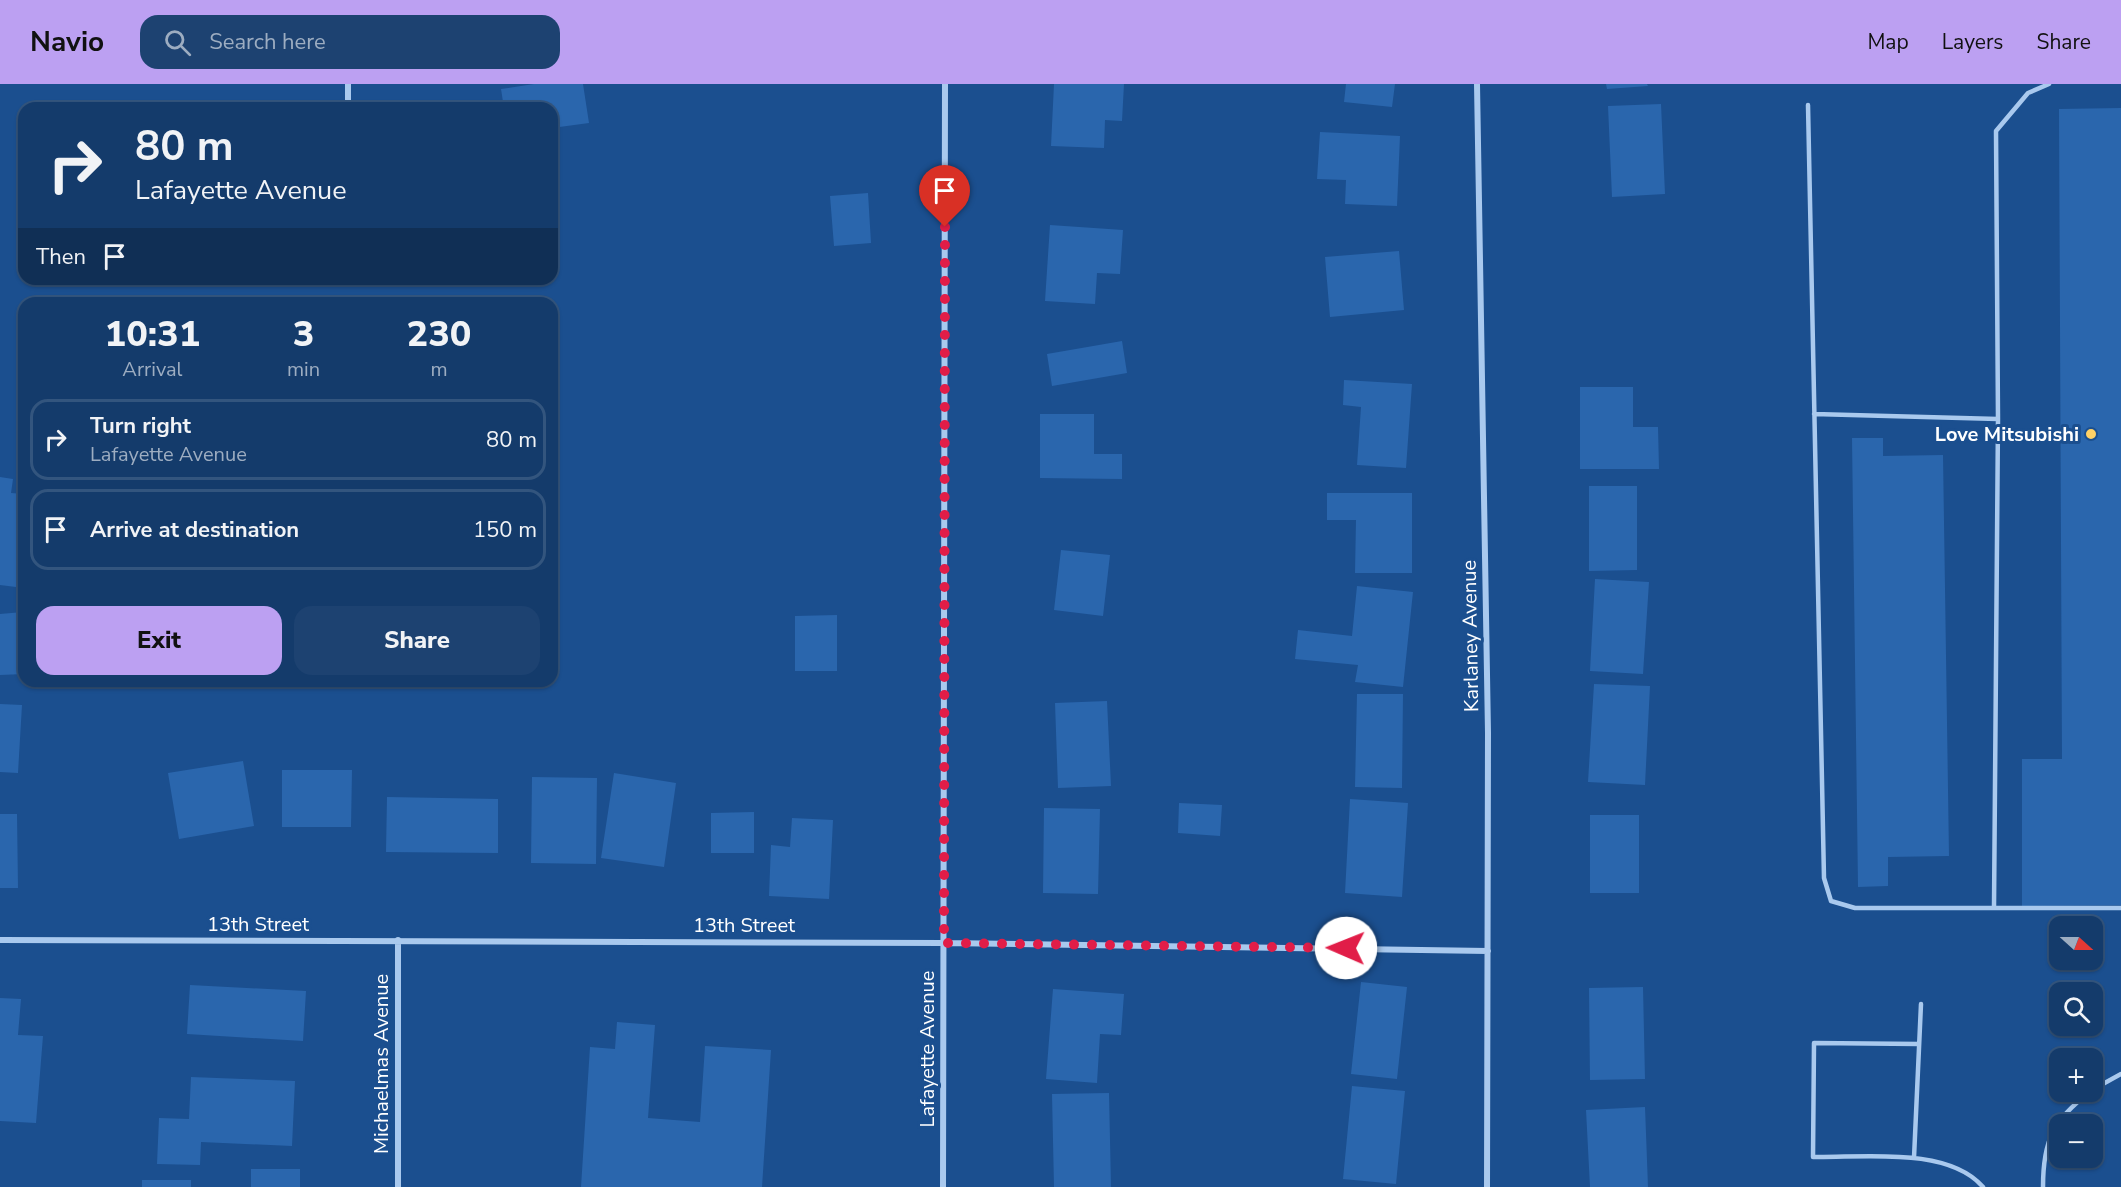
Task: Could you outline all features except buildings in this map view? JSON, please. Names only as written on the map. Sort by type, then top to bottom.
[{"type":"street","points":[[348,84],[348,102]]},
{"type":"street","name":"Lafayette Avenue","points":[[943,1187],[945,84]]},
{"type":"street","name":"Karlaney Avenue","points":[[1477,84],[1488,733],[1487,1187]]},
{"type":"street","name":"13th Street","points":[[0,939],[944,943],[1488,951]]},
{"type":"street","name":"Michaelmas Avenue","points":[[398,940],[398,1187]]},
{"type":"lane","points":[[1994,908],[1998,420],[1996,131],[2028,93],[2049,84]]},
{"type":"lane","points":[[1808,105],[1824,878],[1831,901],[1855,908],[2121,908]]},
{"type":"lane","points":[[1814,414],[1998,420]]},
{"type":"lane","points":[[1914,1158],[1921,1004]]},
{"type":"lane","points":[[1919,1044],[1814,1043],[1813,1157],[1914,1158],[1951,1165],[1977,1180],[1983,1187]]},
{"type":"lane","points":[[2103,1084],[2121,1074]]},
{"type":"lane","points":[[2043,1187],[2043,1164],[2051,1132],[2065,1112],[2077,1102]]},
{"type":"place","name":"Love Mitsubishi","points":[[2091,434]]},
{"type":"route","points":[[945,227],[944,943],[1346,948]]}]
